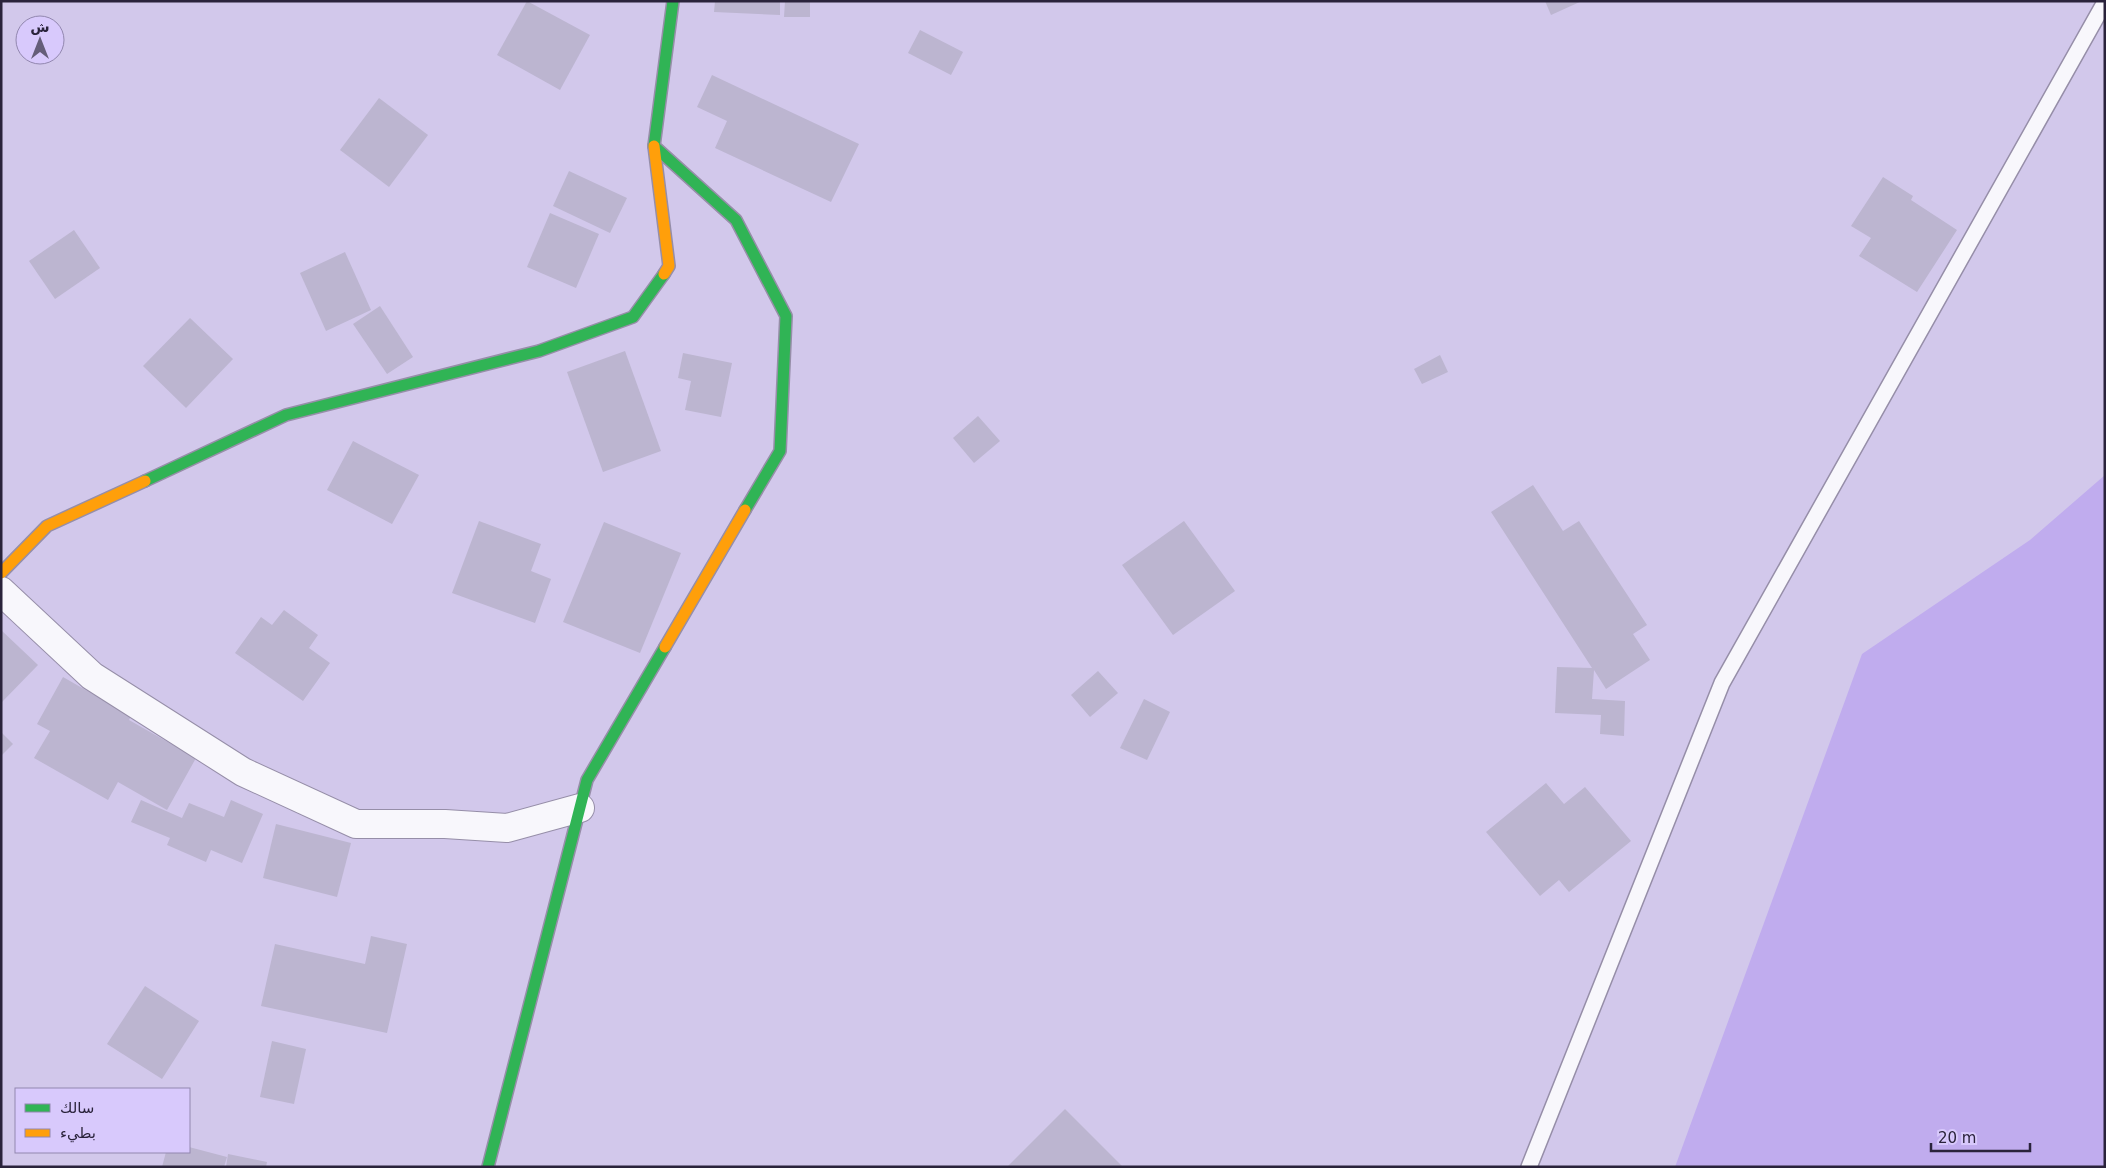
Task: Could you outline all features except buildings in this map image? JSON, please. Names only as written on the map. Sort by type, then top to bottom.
[{"type":"street","points":[[1,573],[47,526],[286,415],[539,350],[633,317],[669,266],[654,146],[673,1]]},
{"type":"street","points":[[488,1167],[587,780],[780,452],[786,316],[736,220],[654,146]]},
{"type":"street","points":[[1,591],[92,676],[243,772],[356,824],[445,824],[507,828],[580,808]]},
{"type":"lane","points":[[1529,1167],[1722,683],[2105,2]]},
{"type":"shaded area","points":[[2105,475],[2105,1167],[1675,1167],[1862,654],[2030,540]]},
{"type":"traffic: fast","points":[[673,1],[654,146],[736,220],[786,316],[780,451],[745,510]]},
{"type":"traffic: fast","points":[[145,481],[286,415],[539,351],[633,317],[664,274]]},
{"type":"traffic: fast","points":[[488,1167],[587,780],[665,647]]},
{"type":"traffic: slow","points":[[654,146],[669,266],[664,274]]},
{"type":"traffic: slow","points":[[1,573],[47,526],[145,481]]},
{"type":"traffic: slow","points":[[665,647],[745,510]]}]
